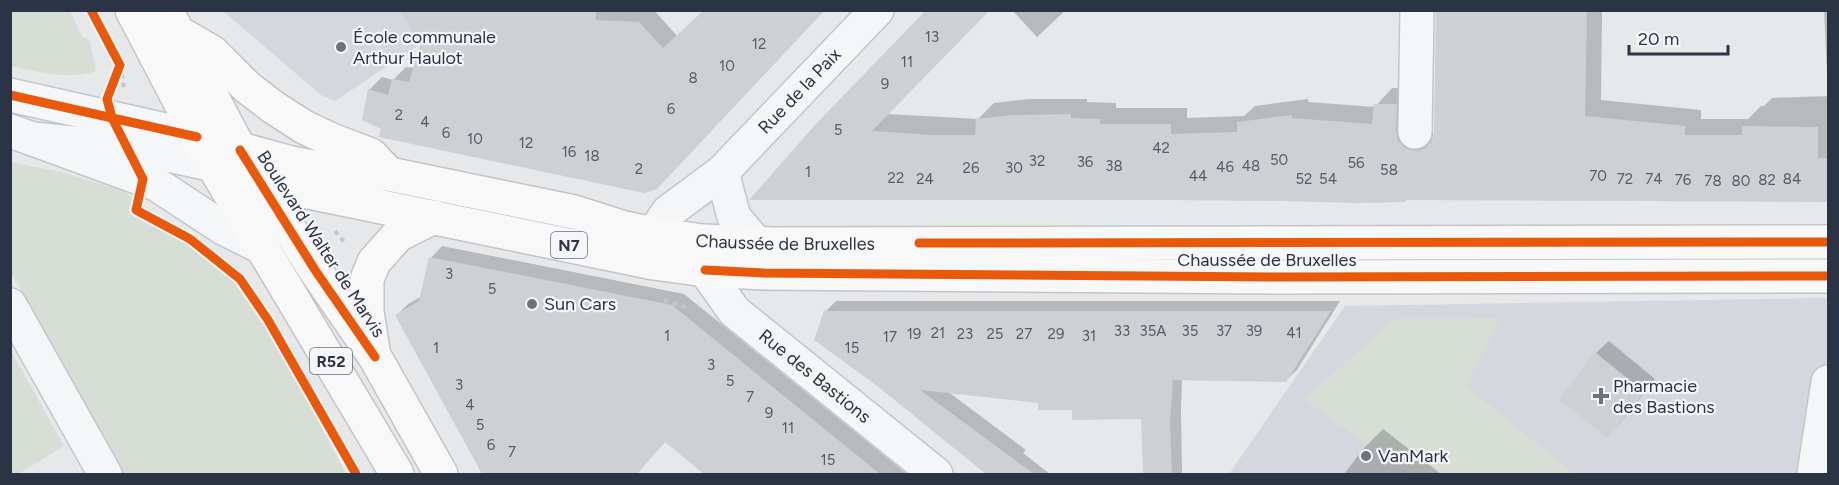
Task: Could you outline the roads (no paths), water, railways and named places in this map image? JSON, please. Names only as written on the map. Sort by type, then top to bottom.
[{"type":"main road","name":"R52","points":[[132,10],[216,150],[263,248],[397,474]]},
{"type":"main road","name":"R52","points":[[172,21],[216,150]]},
{"type":"main road","points":[[172,21],[212,52],[247,87],[273,107],[304,127],[371,155],[389,174]]},
{"type":"main road","name":"Chaussée de Bruxelles","points":[[216,150],[335,171],[389,174],[573,212],[653,234],[703,241],[756,243],[1828,242]]},
{"type":"main road","name":"Boulevard Walter de Marvis","points":[[216,150],[256,178],[315,270],[375,357],[441,474]]},
{"type":"main road","name":"Chaussée de Bruxelles","points":[[256,178],[304,191],[654,263],[705,270],[764,273],[1277,278],[1828,276]]},
{"type":"main road","points":[[375,357],[368,312],[367,279],[374,262],[398,235],[434,217]]},
{"type":"street","name":"Rue de la Paix","points":[[653,234],[668,212],[722,172],[877,10]]},
{"type":"street","points":[[1415,132],[1417,10]]},
{"type":"street","name":"Chaussée de Bruxelles","points":[[10,95],[119,109],[216,150]]},
{"type":"street","name":"Chaussée de Bruxelles","points":[[22,135],[150,151],[216,150]]},
{"type":"street","points":[[22,135],[156,184],[224,228],[263,248]]},
{"type":"street","points":[[722,172],[734,217],[756,243]]},
{"type":"street","name":"Rue des Bastions","points":[[705,270],[734,311],[936,474]]},
{"type":"street","points":[[10,305],[105,474]]},
{"type":"street","points":[[1814,474],[1828,382]]},
{"type":"place","name":"École communale Arthur Haulot","points":[[341,47]]},
{"type":"place","name":"Sun Cars","points":[[532,304]]},
{"type":"place","name":"Pharmacie des Bastions","points":[[1601,396]]},
{"type":"place","name":"VanMark","points":[[1366,456]]}]
